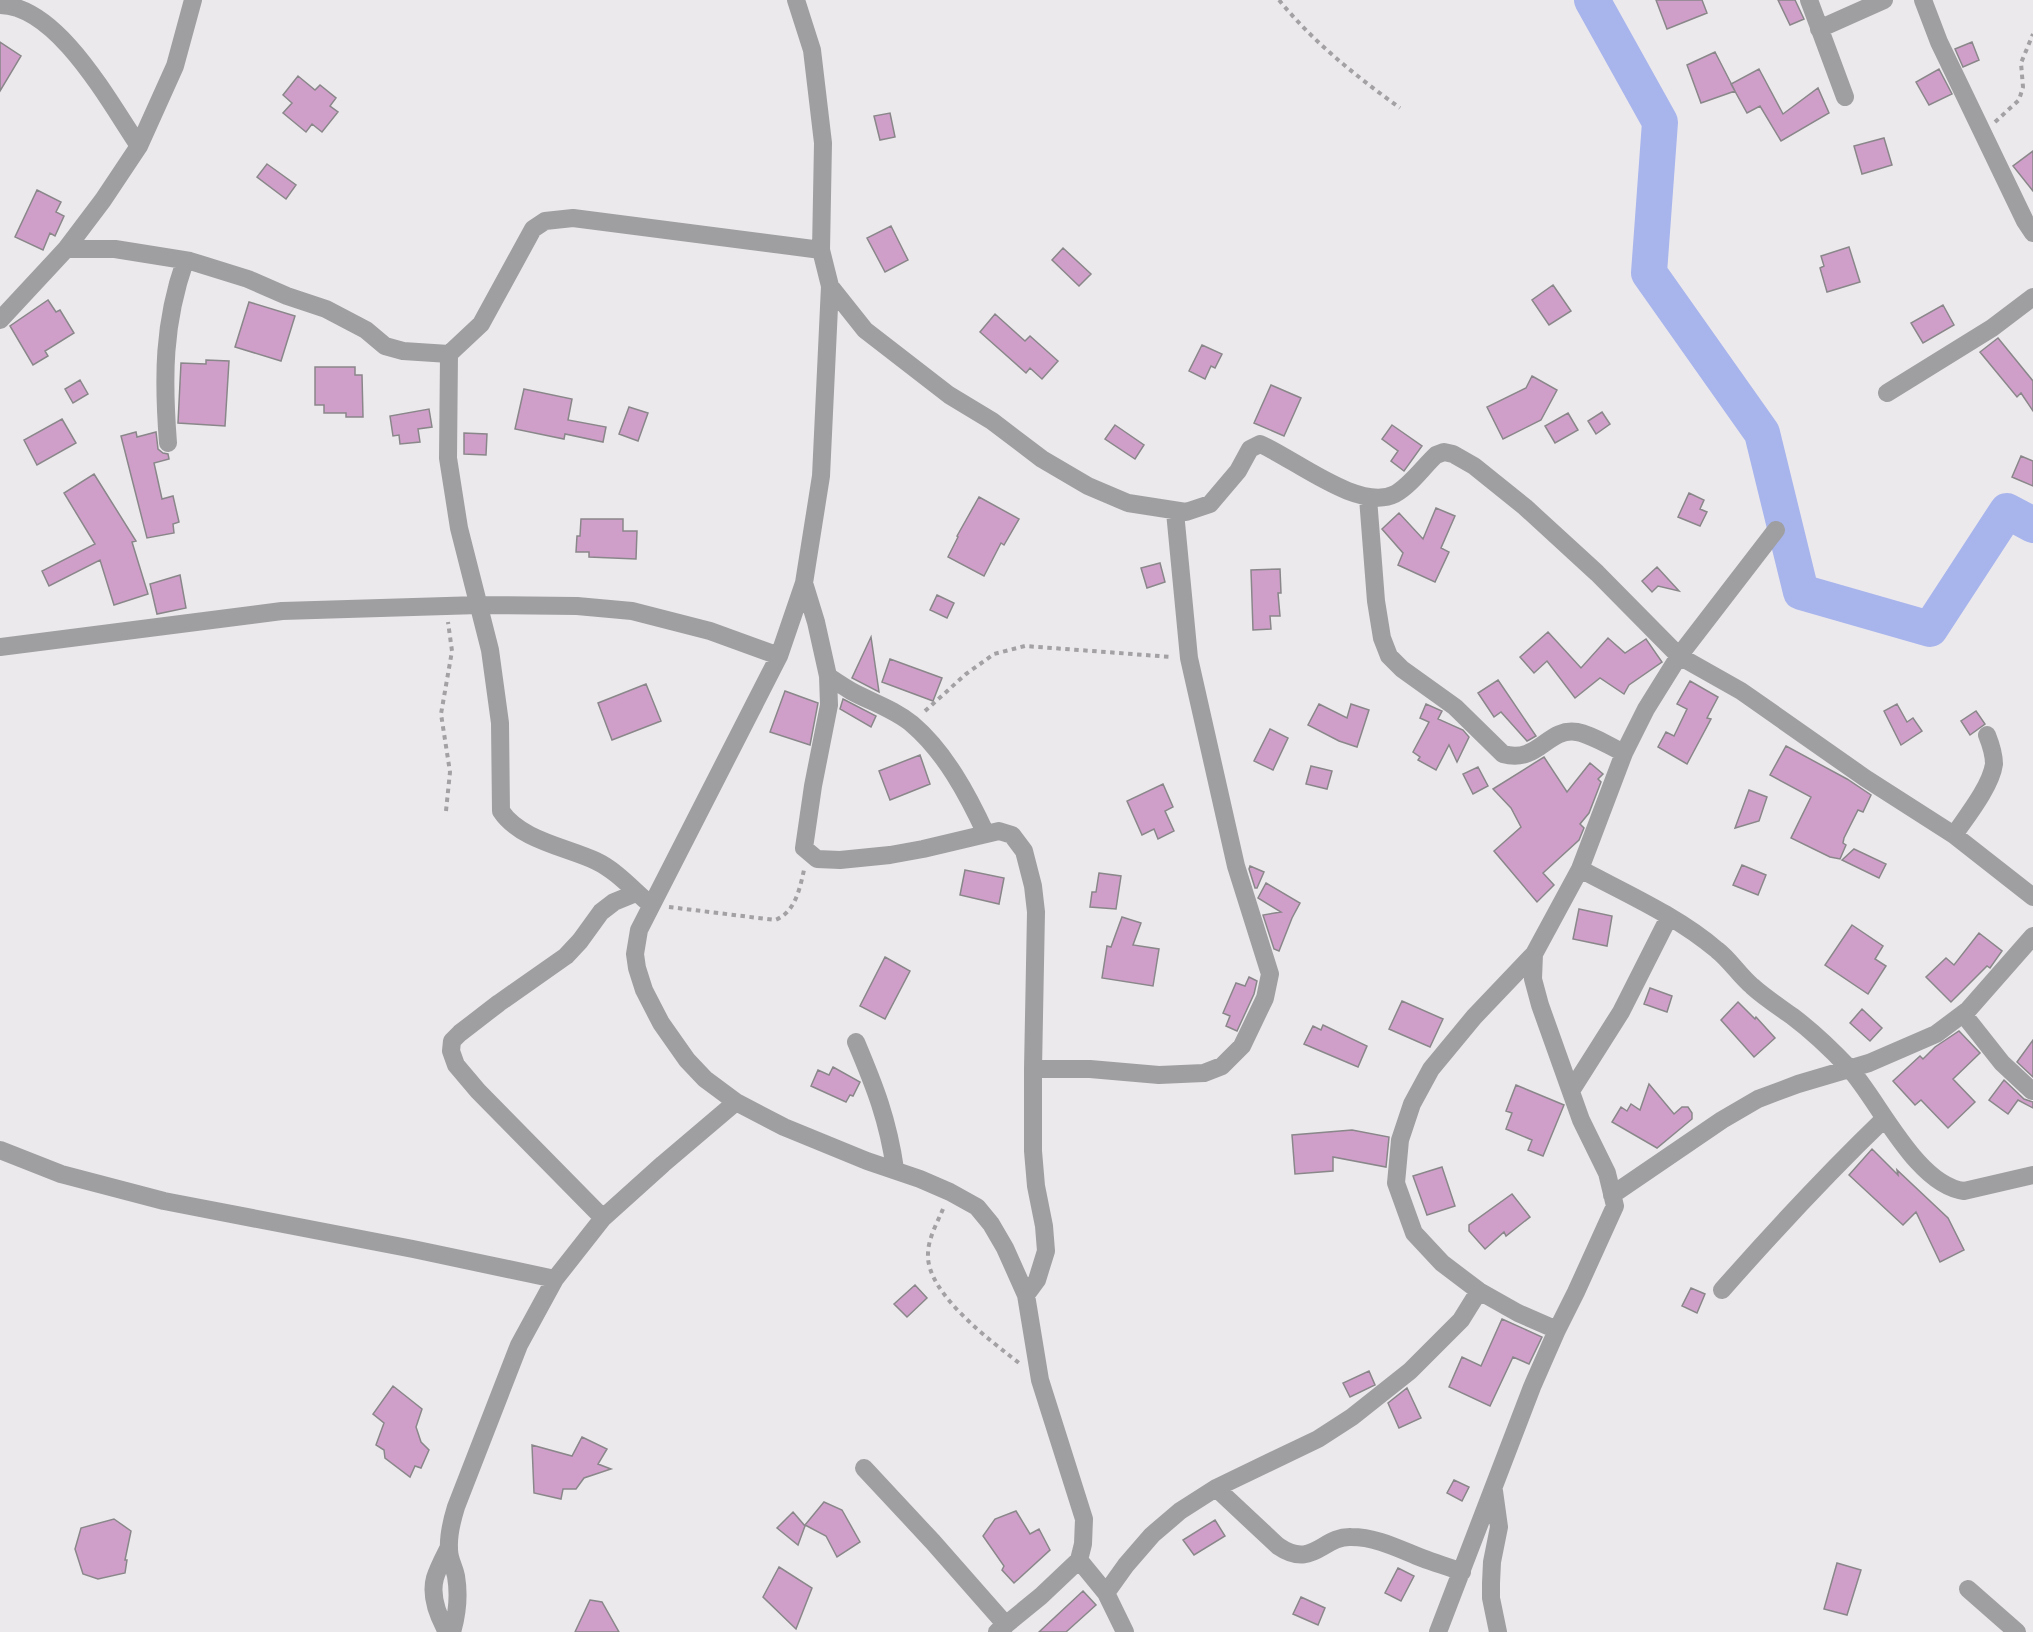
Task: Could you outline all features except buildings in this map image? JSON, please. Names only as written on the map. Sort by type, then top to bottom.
[{"type":"street","points":[[0,320],[66,249],[139,146],[175,66],[193,0]]},
{"type":"street","points":[[796,0],[812,50],[823,143],[821,250],[830,286],[821,476],[804,583],[779,656],[639,930],[635,954],[637,968],[644,990],[661,1023],[687,1060],[705,1079],[736,1102],[784,1127],[950,1192],[977,1208],[991,1224],[1005,1248],[1026,1295],[1040,1380],[1084,1519],[1083,1544],[1078,1560],[1002,1629],[947,1558],[864,1468]]},
{"type":"street","points":[[1809,0],[1845,97]]},
{"type":"street","points":[[1819,29],[1884,0]]},
{"type":"street","points":[[1923,0],[1940,42],[2025,221],[2033,233]]},
{"type":"street","points":[[0,5],[30,12],[52,28],[80,58],[139,146]]},
{"type":"street","points":[[651,905],[615,872],[596,861],[519,829],[501,811],[500,723],[490,650],[459,528],[448,458],[449,354],[481,324],[533,229],[545,221],[573,218],[821,250]]},
{"type":"street","points":[[66,249],[116,249],[185,261],[248,279],[287,296],[326,309],[366,330],[385,346],[403,351],[449,354]]},
{"type":"street","points":[[168,443],[164,378],[167,342],[170,311],[185,261]]},
{"type":"street","points":[[830,286],[866,330],[949,395],[992,421],[1042,459],[1088,486],[1128,503],[1175,512],[1186,512],[1210,504],[1238,471],[1250,449],[1260,444],[1332,485],[1368,498],[1382,498],[1396,493],[1436,455],[1444,452],[1454,454],[1474,466],[1526,507],[1597,573],[1679,656],[1741,691],[1865,778],[1954,835],[2033,897]]},
{"type":"street","points":[[1887,393],[1992,328],[2033,297]]},
{"type":"street","points":[[1368,498],[1376,601],[1382,638],[1389,656],[1402,669],[1455,707],[1503,754],[1525,755],[1558,735],[1575,731],[1624,753]]},
{"type":"street","points":[[1033,1069],[1090,1069],[1159,1075],[1204,1073],[1222,1066],[1242,1046],[1265,998],[1270,974],[1236,867],[1189,658],[1175,512]]},
{"type":"street","points":[[1557,1330],[1518,1313],[1479,1291],[1442,1263],[1414,1233],[1396,1183],[1400,1140],[1412,1104],[1431,1069],[1474,1017],[1534,954],[1580,869],[1624,753],[1646,709],[1679,656],[1776,530]]},
{"type":"street","points":[[804,583],[816,622],[828,676],[829,705],[813,786],[804,848],[807,852],[817,859],[828,860],[870,857],[922,849],[999,831],[1012,835],[1024,851],[1033,886],[1036,912],[1033,1151],[1046,1251],[1037,1280],[1026,1295]]},
{"type":"street","points":[[0,647],[282,611],[479,605],[577,606],[632,611],[710,631],[779,656]]},
{"type":"street","points":[[828,676],[912,724],[962,786],[986,834]]},
{"type":"street","points":[[1954,835],[1991,775],[1994,761],[1987,735]]},
{"type":"street","points":[[1580,869],[1669,917],[1719,951],[1752,986],[1794,1017],[1850,1070],[1884,1119],[1921,1164],[1953,1190],[1964,1191],[2033,1175]]},
{"type":"street","points":[[603,1218],[478,1091],[456,1065],[451,1052],[452,1041],[499,1003],[566,956],[601,912],[614,902],[636,893]]},
{"type":"street","points":[[1571,1091],[1621,1012],[1669,917]]},
{"type":"street","points":[[1612,1195],[1722,1119],[1758,1099],[1798,1084],[1850,1070],[1936,1034],[1964,1015],[2033,936]]},
{"type":"street","points":[[1438,1632],[1532,1387],[1615,1206],[1607,1173],[1581,1120],[1540,1005],[1533,979],[1534,954]]},
{"type":"street","points":[[1964,1015],[2002,1064],[2032,1091]]},
{"type":"street","points":[[856,1042],[883,1107],[895,1169]]},
{"type":"street","points":[[447,1632],[436,1609],[435,1579],[448,1548],[456,1507],[519,1345],[555,1279],[603,1218],[736,1102]]},
{"type":"street","points":[[1722,1290],[1836,1165],[1884,1119]]},
{"type":"street","points":[[0,1150],[61,1174],[164,1201],[555,1279]]},
{"type":"street","points":[[1106,1593],[1152,1535],[1180,1511],[1216,1488],[1318,1439],[1352,1417],[1410,1371],[1461,1320],[1479,1291]]},
{"type":"street","points":[[1216,1488],[1278,1546],[1290,1553],[1317,1552],[1337,1539],[1353,1537],[1386,1543],[1462,1572]]},
{"type":"street","points":[[1494,1489],[1499,1527],[1492,1562],[1491,1598],[1497,1632]]},
{"type":"street","points":[[448,1548],[450,1562],[456,1574],[456,1617],[452,1632]]},
{"type":"street","points":[[1078,1560],[1106,1593],[1125,1632]]},
{"type":"street","points":[[1968,1589],[2017,1632]]},
{"type":"path","points":[[1279,0],[1337,61],[1400,108]]},
{"type":"path","points":[[1983,131],[2019,100],[2023,87],[2021,63],[2033,34]]},
{"type":"path","points":[[445,606],[452,651],[441,714],[450,772],[446,811]]},
{"type":"path","points":[[912,724],[966,674],[994,654],[1025,646],[1189,658]]},
{"type":"path","points":[[651,905],[768,920],[780,918],[789,911],[794,902],[802,879],[807,852]]},
{"type":"path","points":[[950,1192],[929,1245],[928,1261],[933,1277],[949,1301],[980,1332],[1040,1380]]},
{"type":"waterway","points":[[1592,0],[1660,122],[1649,273],[1762,433],[1801,592],[1930,629],[2007,511],[2033,525]]}]
